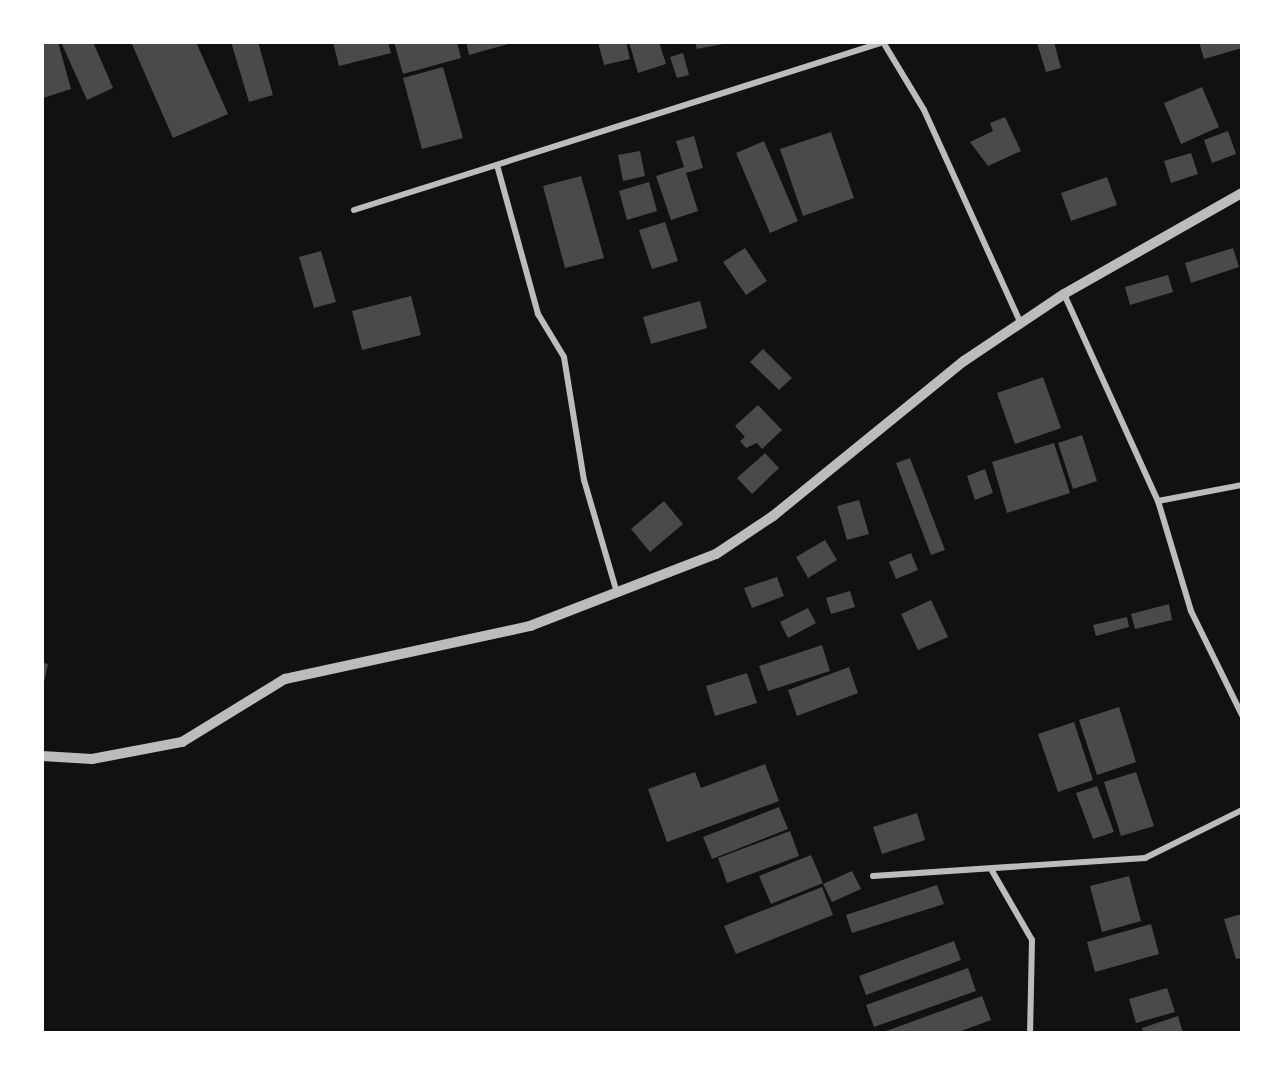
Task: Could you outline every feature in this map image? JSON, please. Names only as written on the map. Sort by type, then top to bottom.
[{"type":"street","points":[[354,210],[884,42],[924,110],[1021,324]]},
{"type":"street","points":[[497,165],[538,314],[564,357],[584,480],[617,593]]},
{"type":"street","points":[[42,756],[92,759],[182,742],[285,679],[530,626],[617,593],[725,547],[1064,294],[1242,193]]},
{"type":"street","points":[[1064,294],[1158,501],[1191,611],[1242,716]]},
{"type":"street","points":[[1158,501],[1242,485]]},
{"type":"street","points":[[873,876],[1145,858],[1242,810]]},
{"type":"street","points":[[991,869],[1032,940],[1030,1033]]},
{"type":"building","points":[[42,42],[58,42],[71,89],[43,98]]},
{"type":"building","points":[[61,42],[93,42],[113,88],[87,100]]},
{"type":"building","points":[[131,42],[196,42],[228,114],[173,138]]},
{"type":"building","points":[[231,42],[258,42],[273,95],[249,102]]},
{"type":"building","points":[[333,42],[388,42],[391,53],[339,66]]},
{"type":"building","points":[[394,42],[457,42],[461,58],[403,74]]},
{"type":"building","points":[[466,42],[512,42],[512,43],[469,55]]},
{"type":"building","points":[[598,42],[626,42],[630,59],[604,65]]},
{"type":"building","points":[[629,42],[659,42],[666,64],[638,73]]},
{"type":"building","points":[[695,42],[728,42],[728,43],[697,49]]},
{"type":"building","points":[[1054,42],[1061,68],[1046,72],[1037,43]]},
{"type":"building","points":[[1199,42],[1242,42],[1242,48],[1204,59]]},
{"type":"building","points":[[683,53],[689,75],[677,78],[670,57]]},
{"type":"building","points":[[443,67],[463,138],[422,149],[403,78]]},
{"type":"building","points":[[1202,87],[1219,127],[1181,144],[1164,103]]},
{"type":"building","points":[[1005,117],[1021,151],[988,166],[970,142],[993,131],[990,123]]},
{"type":"building","points":[[1228,131],[1236,154],[1212,163],[1204,140]]},
{"type":"building","points":[[831,132],[854,198],[803,216],[780,149]]},
{"type":"building","points":[[694,136],[703,168],[686,173],[698,211],[671,220],[656,176],[684,167],[676,141]]},
{"type":"building","points":[[764,141],[798,221],[770,233],[736,153]]},
{"type":"building","points":[[640,151],[645,176],[623,181],[618,155]]},
{"type":"building","points":[[1191,153],[1198,174],[1171,183],[1164,161]]},
{"type":"building","points":[[581,176],[604,258],[565,268],[543,186]]},
{"type":"building","points":[[1107,177],[1117,205],[1071,221],[1061,193]]},
{"type":"building","points":[[649,182],[657,211],[627,220],[619,191]]},
{"type":"building","points":[[665,222],[678,261],[652,269],[639,230]]},
{"type":"building","points":[[745,248],[767,281],[746,295],[723,262]]},
{"type":"building","points":[[1233,248],[1239,267],[1191,283],[1185,263]]},
{"type":"building","points":[[321,251],[336,302],[314,308],[299,257]]},
{"type":"building","points":[[1168,275],[1173,292],[1130,305],[1125,287]]},
{"type":"building","points":[[411,296],[421,335],[362,350],[352,311]]},
{"type":"building","points":[[700,301],[707,328],[651,344],[643,317]]},
{"type":"building","points":[[763,349],[792,378],[779,390],[750,362]]},
{"type":"building","points":[[1043,377],[1061,428],[1015,444],[997,393]]},
{"type":"building","points":[[758,405],[782,430],[762,449],[757,443],[746,448],[740,441],[745,437],[735,426]]},
{"type":"building","points":[[1082,435],[1097,481],[1073,489],[1058,443]]},
{"type":"building","points":[[1054,443],[1070,493],[1007,513],[992,462]]},
{"type":"building","points":[[765,453],[779,468],[752,494],[737,478]]},
{"type":"building","points":[[910,458],[945,550],[931,555],[896,463]]},
{"type":"building","points":[[985,469],[993,493],[975,500],[967,476]]},
{"type":"building","points":[[859,500],[869,534],[847,540],[837,506]]},
{"type":"building","points":[[664,501],[683,524],[650,552],[631,529]]},
{"type":"building","points":[[825,540],[837,560],[808,578],[796,557]]},
{"type":"building","points":[[911,553],[918,570],[896,579],[889,562]]},
{"type":"building","points":[[777,577],[784,596],[752,608],[744,588]]},
{"type":"building","points":[[850,591],[855,607],[831,614],[826,598]]},
{"type":"building","points":[[931,600],[948,637],[918,650],[901,614]]},
{"type":"building","points":[[1169,604],[1172,620],[1135,629],[1131,614]]},
{"type":"building","points":[[808,608],[816,623],[788,638],[780,622]]},
{"type":"building","points":[[1127,617],[1129,627],[1096,636],[1093,625]]},
{"type":"building","points":[[822,645],[830,671],[768,691],[759,666]]},
{"type":"building","points":[[42,662],[48,664],[43,687],[42,687]]},
{"type":"building","points":[[849,667],[858,693],[797,716],[788,690]]},
{"type":"building","points":[[747,673],[757,703],[715,716],[706,686]]},
{"type":"building","points":[[1119,707],[1136,762],[1097,775],[1079,720]]},
{"type":"building","points":[[1074,722],[1093,780],[1058,792],[1038,734]]},
{"type":"building","points":[[765,764],[779,801],[667,842],[648,789],[695,772],[701,788]]},
{"type":"building","points":[[1136,772],[1154,826],[1121,836],[1104,782]]},
{"type":"building","points":[[1097,786],[1114,832],[1093,839],[1076,793]]},
{"type":"building","points":[[779,807],[788,829],[712,859],[703,837]]},
{"type":"building","points":[[917,813],[925,840],[882,854],[873,827]]},
{"type":"building","points":[[790,831],[799,856],[727,883],[718,858]]},
{"type":"building","points":[[811,855],[823,883],[771,904],[759,876]]},
{"type":"building","points":[[852,871],[861,889],[832,902],[823,884]]},
{"type":"building","points":[[1129,876],[1141,921],[1102,932],[1090,886]]},
{"type":"building","points":[[937,885],[944,904],[852,933],[846,915]]},
{"type":"building","points":[[822,887],[833,915],[736,954],[724,926]]},
{"type":"building","points":[[1242,914],[1242,958],[1236,959],[1224,919]]},
{"type":"building","points":[[1151,924],[1159,954],[1095,972],[1087,942]]},
{"type":"building","points":[[954,941],[961,960],[866,995],[859,976]]},
{"type":"building","points":[[968,968],[976,991],[874,1027],[866,1005]]},
{"type":"building","points":[[1167,988],[1175,1012],[1136,1023],[1129,999]]},
{"type":"building","points":[[982,996],[991,1020],[956,1033],[881,1033]]},
{"type":"building","points":[[1178,1016],[1183,1033],[1143,1033],[1142,1028]]}]
